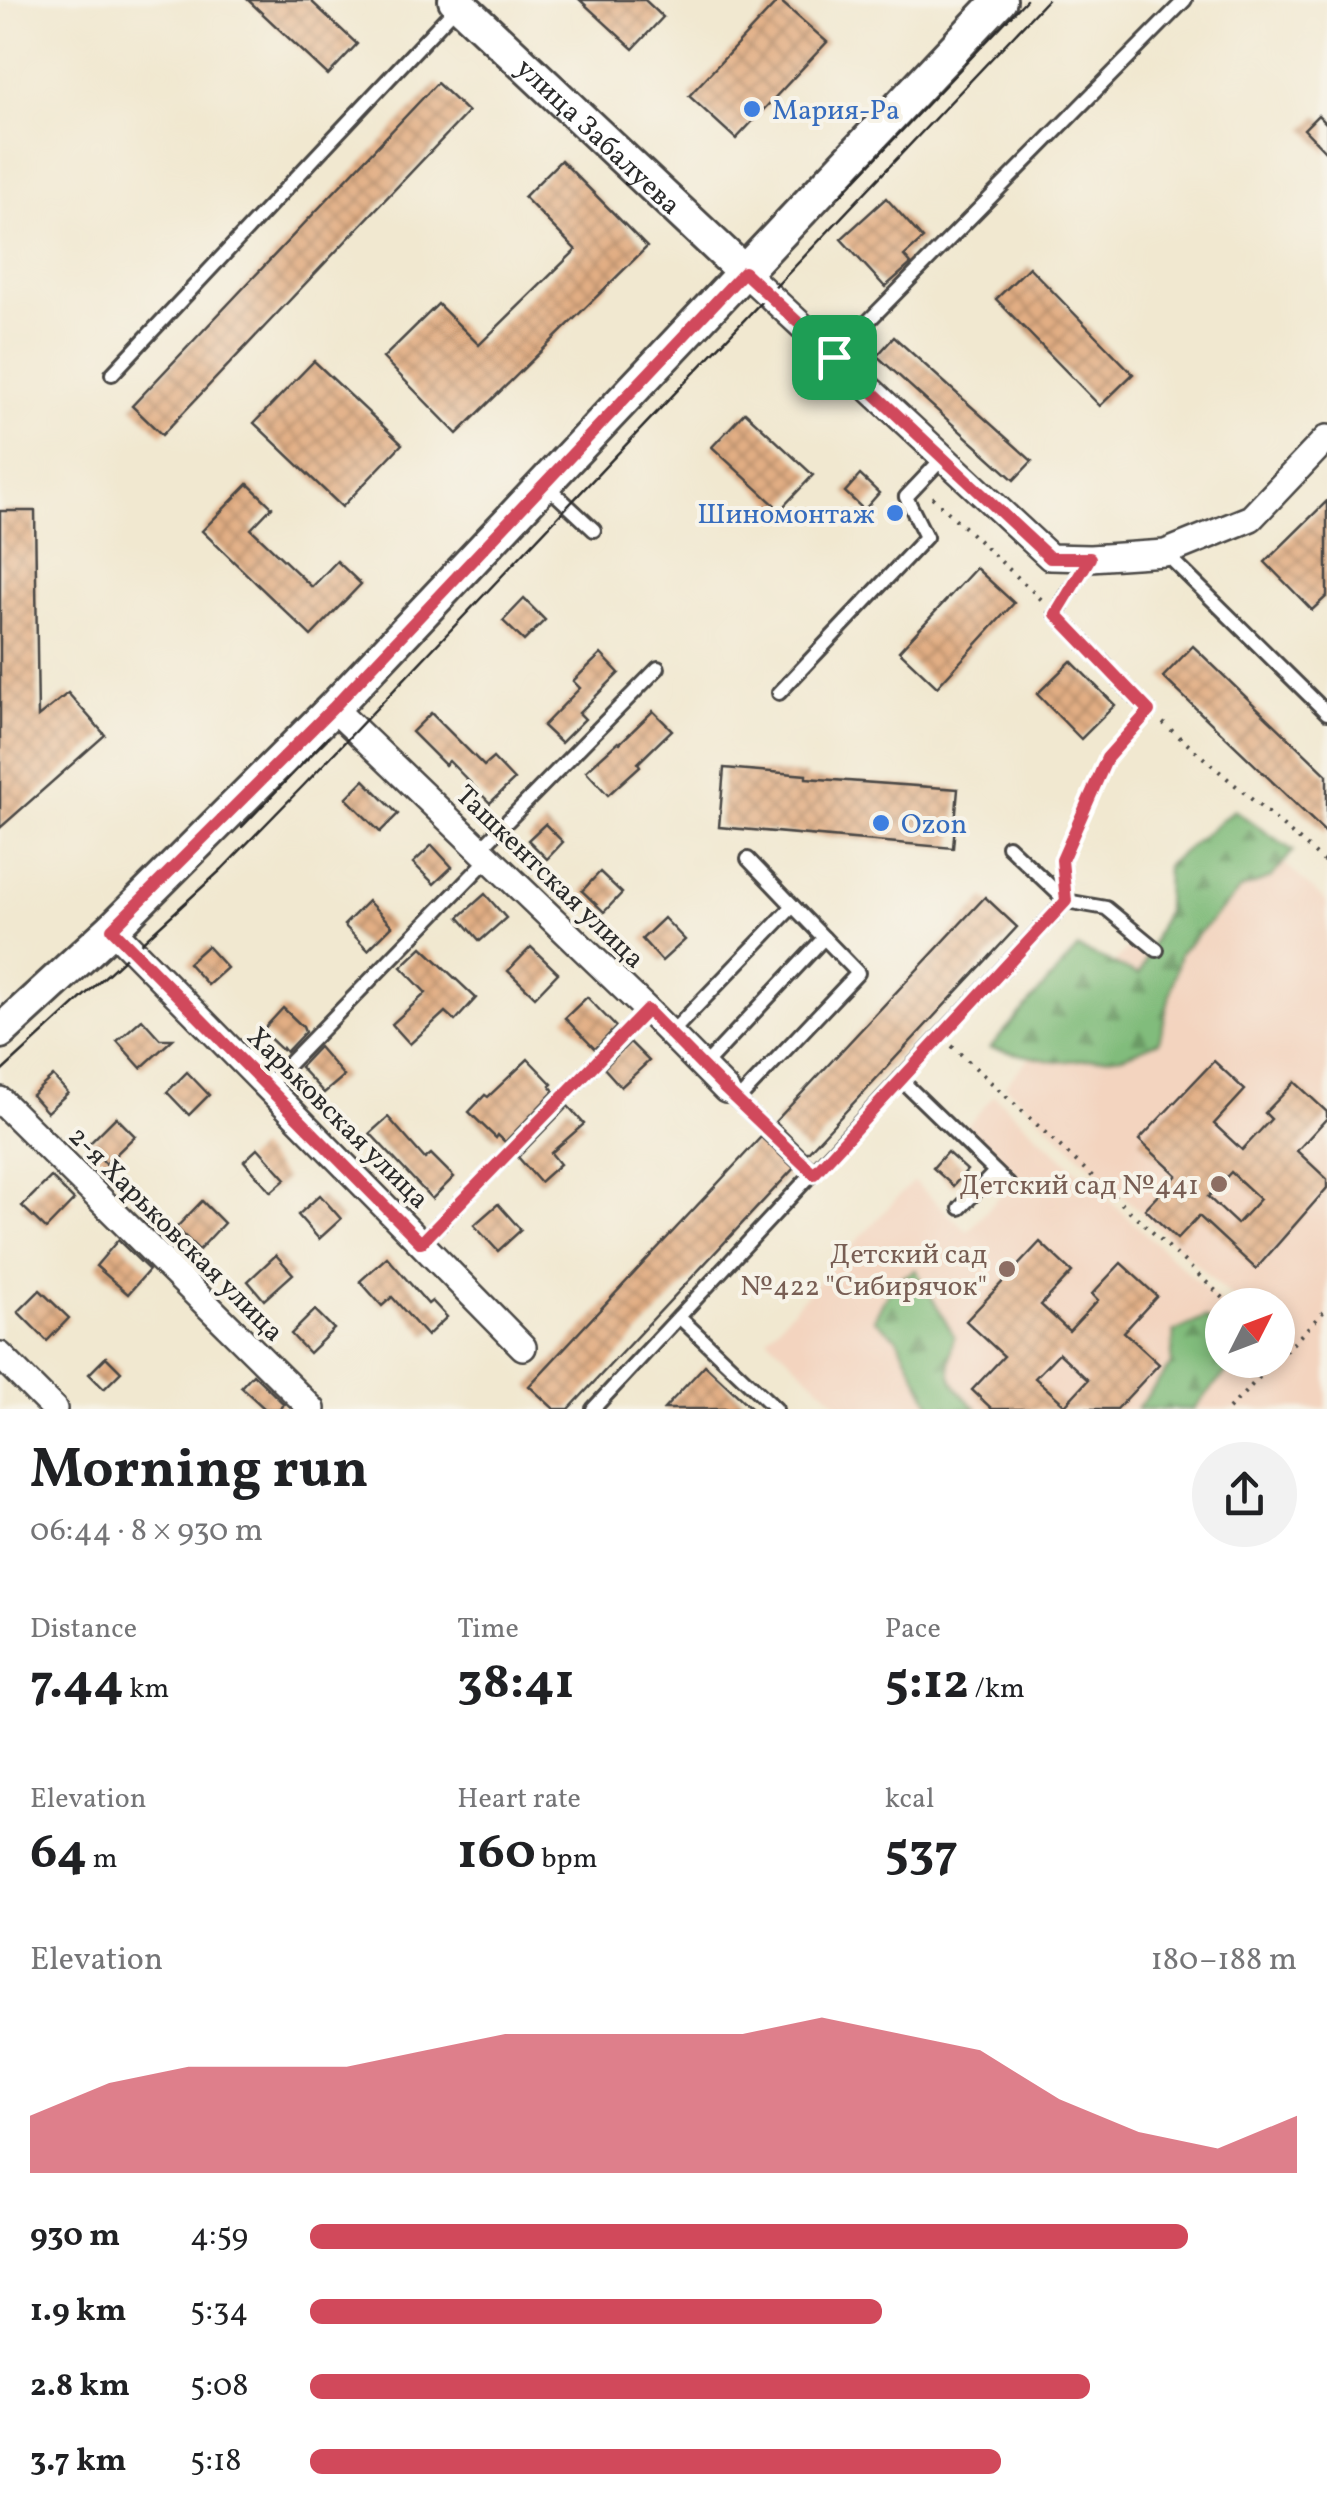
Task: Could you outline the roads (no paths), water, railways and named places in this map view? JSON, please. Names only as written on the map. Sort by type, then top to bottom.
[{"type":"street","points":[[0,1032],[112,929],[333,708],[1000,0]]},
{"type":"street","name":"улица Забалуева","points":[[457,2],[744,272]]},
{"type":"street","points":[[744,272],[1050,558],[1165,553],[1251,518],[1327,438]]},
{"type":"street","name":"Ташкентская улица","points":[[333,708],[732,1096]]},
{"type":"street","name":"Харьковская улица","points":[[112,929],[523,1347]]},
{"type":"street","name":"2-я Харьковская улица","points":[[0,1100],[312,1409]]},
{"type":"street","points":[[0,1355],[54,1409]]},
{"type":"lane","points":[[834,357],[1185,0]]},
{"type":"lane","points":[[112,374],[457,2]]},
{"type":"lane","points":[[779,693],[926,537],[906,497],[942,458]]},
{"type":"lane","points":[[544,484],[594,530]]},
{"type":"lane","points":[[1165,553],[1327,713]]},
{"type":"lane","points":[[1090,558],[1056,614],[1149,711]]},
{"type":"lane","points":[[267,1086],[658,668]]},
{"type":"lane","points":[[1008,846],[1066,901],[1106,908],[1157,950]]},
{"type":"lane","points":[[748,859],[858,972],[732,1096],[814,1174]]},
{"type":"lane","points":[[593,1409],[1066,901]]},
{"type":"lane","points":[[670,1034],[792,906]]},
{"type":"lane","points":[[702,1066],[824,938]]},
{"type":"lane","points":[[421,1243],[647,1010]]},
{"type":"lane","points":[[900,1079],[1009,1185]]},
{"type":"lane","points":[[960,1208],[995,1172]]},
{"type":"lane","points":[[679,1317],[776,1409]]},
{"type":"tram line","points":[[840,196],[1026,0]]},
{"type":"tram line","points":[[0,1073],[222,869],[303,786],[1047,0]]},
{"type":"tram line","points":[[242,827],[328,737]]},
{"type":"place","name":"Мария-Ра","points":[[752,109]]},
{"type":"place","name":"Шиномонтаж","points":[[895,513]]},
{"type":"place","name":"Ozon","points":[[881,823]]},
{"type":"place","name":"Детский сад №441","points":[[1219,1184]]},
{"type":"place","name":"Детский сад №422 \"Сибирячок\"","points":[[1007,1269]]}]
